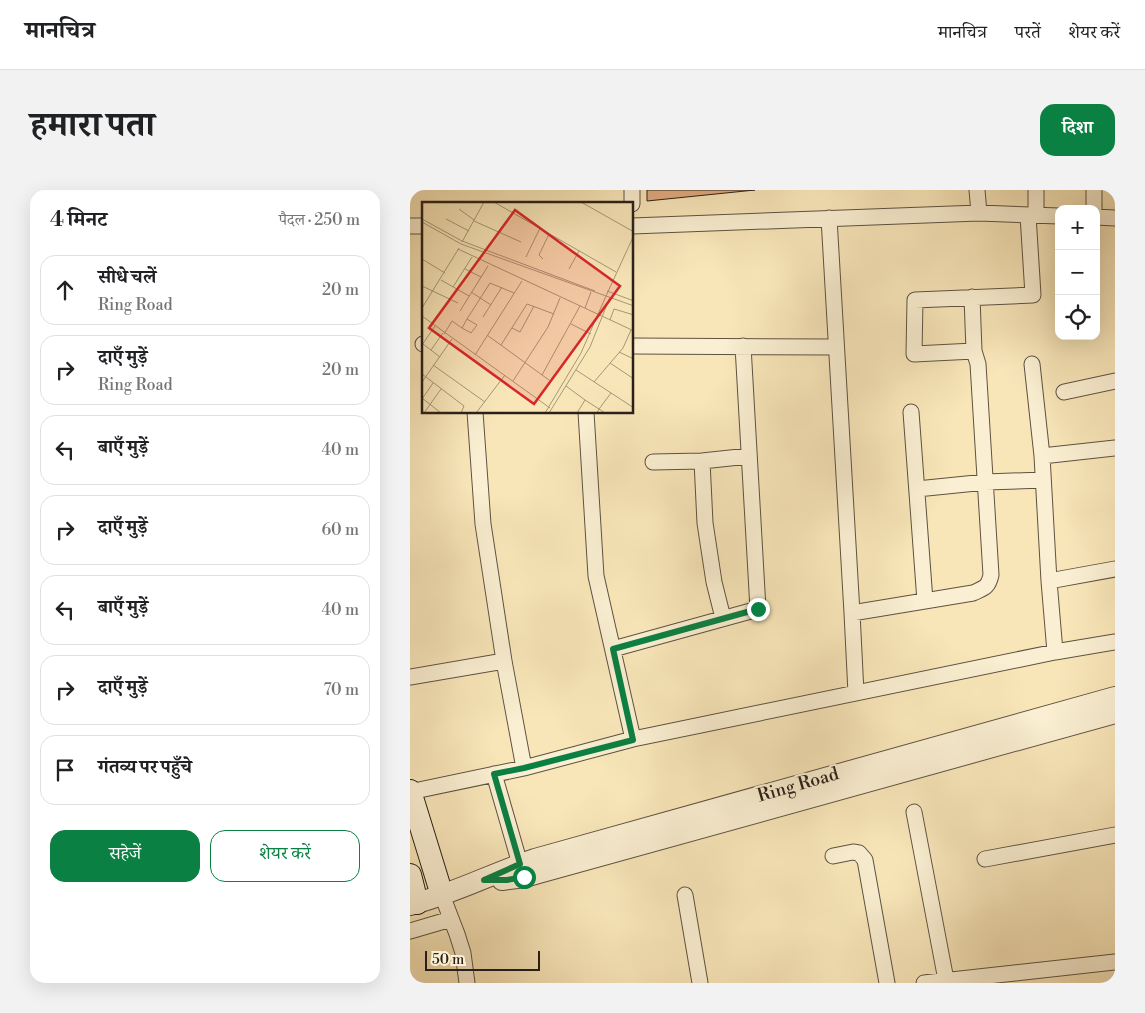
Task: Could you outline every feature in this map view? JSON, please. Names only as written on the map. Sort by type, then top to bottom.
[{"type":"main road","points":[[410,791],[442,895]]},
{"type":"main road","points":[[410,875],[414,904]]},
{"type":"street","points":[[978,190],[978,213]]},
{"type":"street","points":[[974,351],[914,354],[915,300],[1033,295],[1032,215],[1036,190]]},
{"type":"street","points":[[1094,190],[1094,205]]},
{"type":"street","points":[[634,226],[978,213],[1055,216]]},
{"type":"street","points":[[1100,217],[1115,218]]},
{"type":"street","points":[[829,218],[856,693]]},
{"type":"street","points":[[852,613],[972,593],[983,589],[990,583],[992,575],[978,364],[974,351],[972,297]]},
{"type":"street","points":[[634,346],[836,347]]},
{"type":"street","points":[[613,649],[758,609],[743,346]]},
{"type":"street","points":[[1032,364],[1042,456],[1055,652]]},
{"type":"street","points":[[1064,392],[1115,381]]},
{"type":"street","points":[[911,412],[925,601]]},
{"type":"street","points":[[475,414],[483,524],[504,661],[524,768]]},
{"type":"street","points":[[586,414],[596,576],[633,740]]},
{"type":"street","points":[[1042,456],[1115,448]]},
{"type":"street","points":[[653,462],[702,461],[749,456]]},
{"type":"street","points":[[702,461],[705,523],[714,582],[724,618]]},
{"type":"street","points":[[916,489],[986,482],[1043,480]]},
{"type":"street","points":[[1049,581],[1115,568]]},
{"type":"street","points":[[410,791],[524,768],[633,740],[1055,652],[1115,642]]},
{"type":"street","points":[[410,677],[504,661]]},
{"type":"street","name":"Ring Road","points":[[414,904],[484,880],[535,859],[1115,697]]},
{"type":"street","name":"Ring Road","points":[[484,880],[507,880],[532,875],[1115,713]]},
{"type":"street","points":[[494,774],[520,864]]},
{"type":"street","points":[[914,812],[946,980]]},
{"type":"street","points":[[984,859],[1115,835]]},
{"type":"street","points":[[833,856],[858,852],[865,860],[887,983]]},
{"type":"street","points":[[442,895],[463,953],[467,983]]},
{"type":"street","points":[[685,895],[700,983]]},
{"type":"street","points":[[410,931],[451,919]]},
{"type":"street","points":[[924,983],[1115,962]]},
{"type":"building","points":[[647,190],[755,190],[647,201]]},
{"type":"route","points":[[524,877],[507,880],[484,880],[520,864],[494,774],[633,740],[613,649],[758,609]]}]
